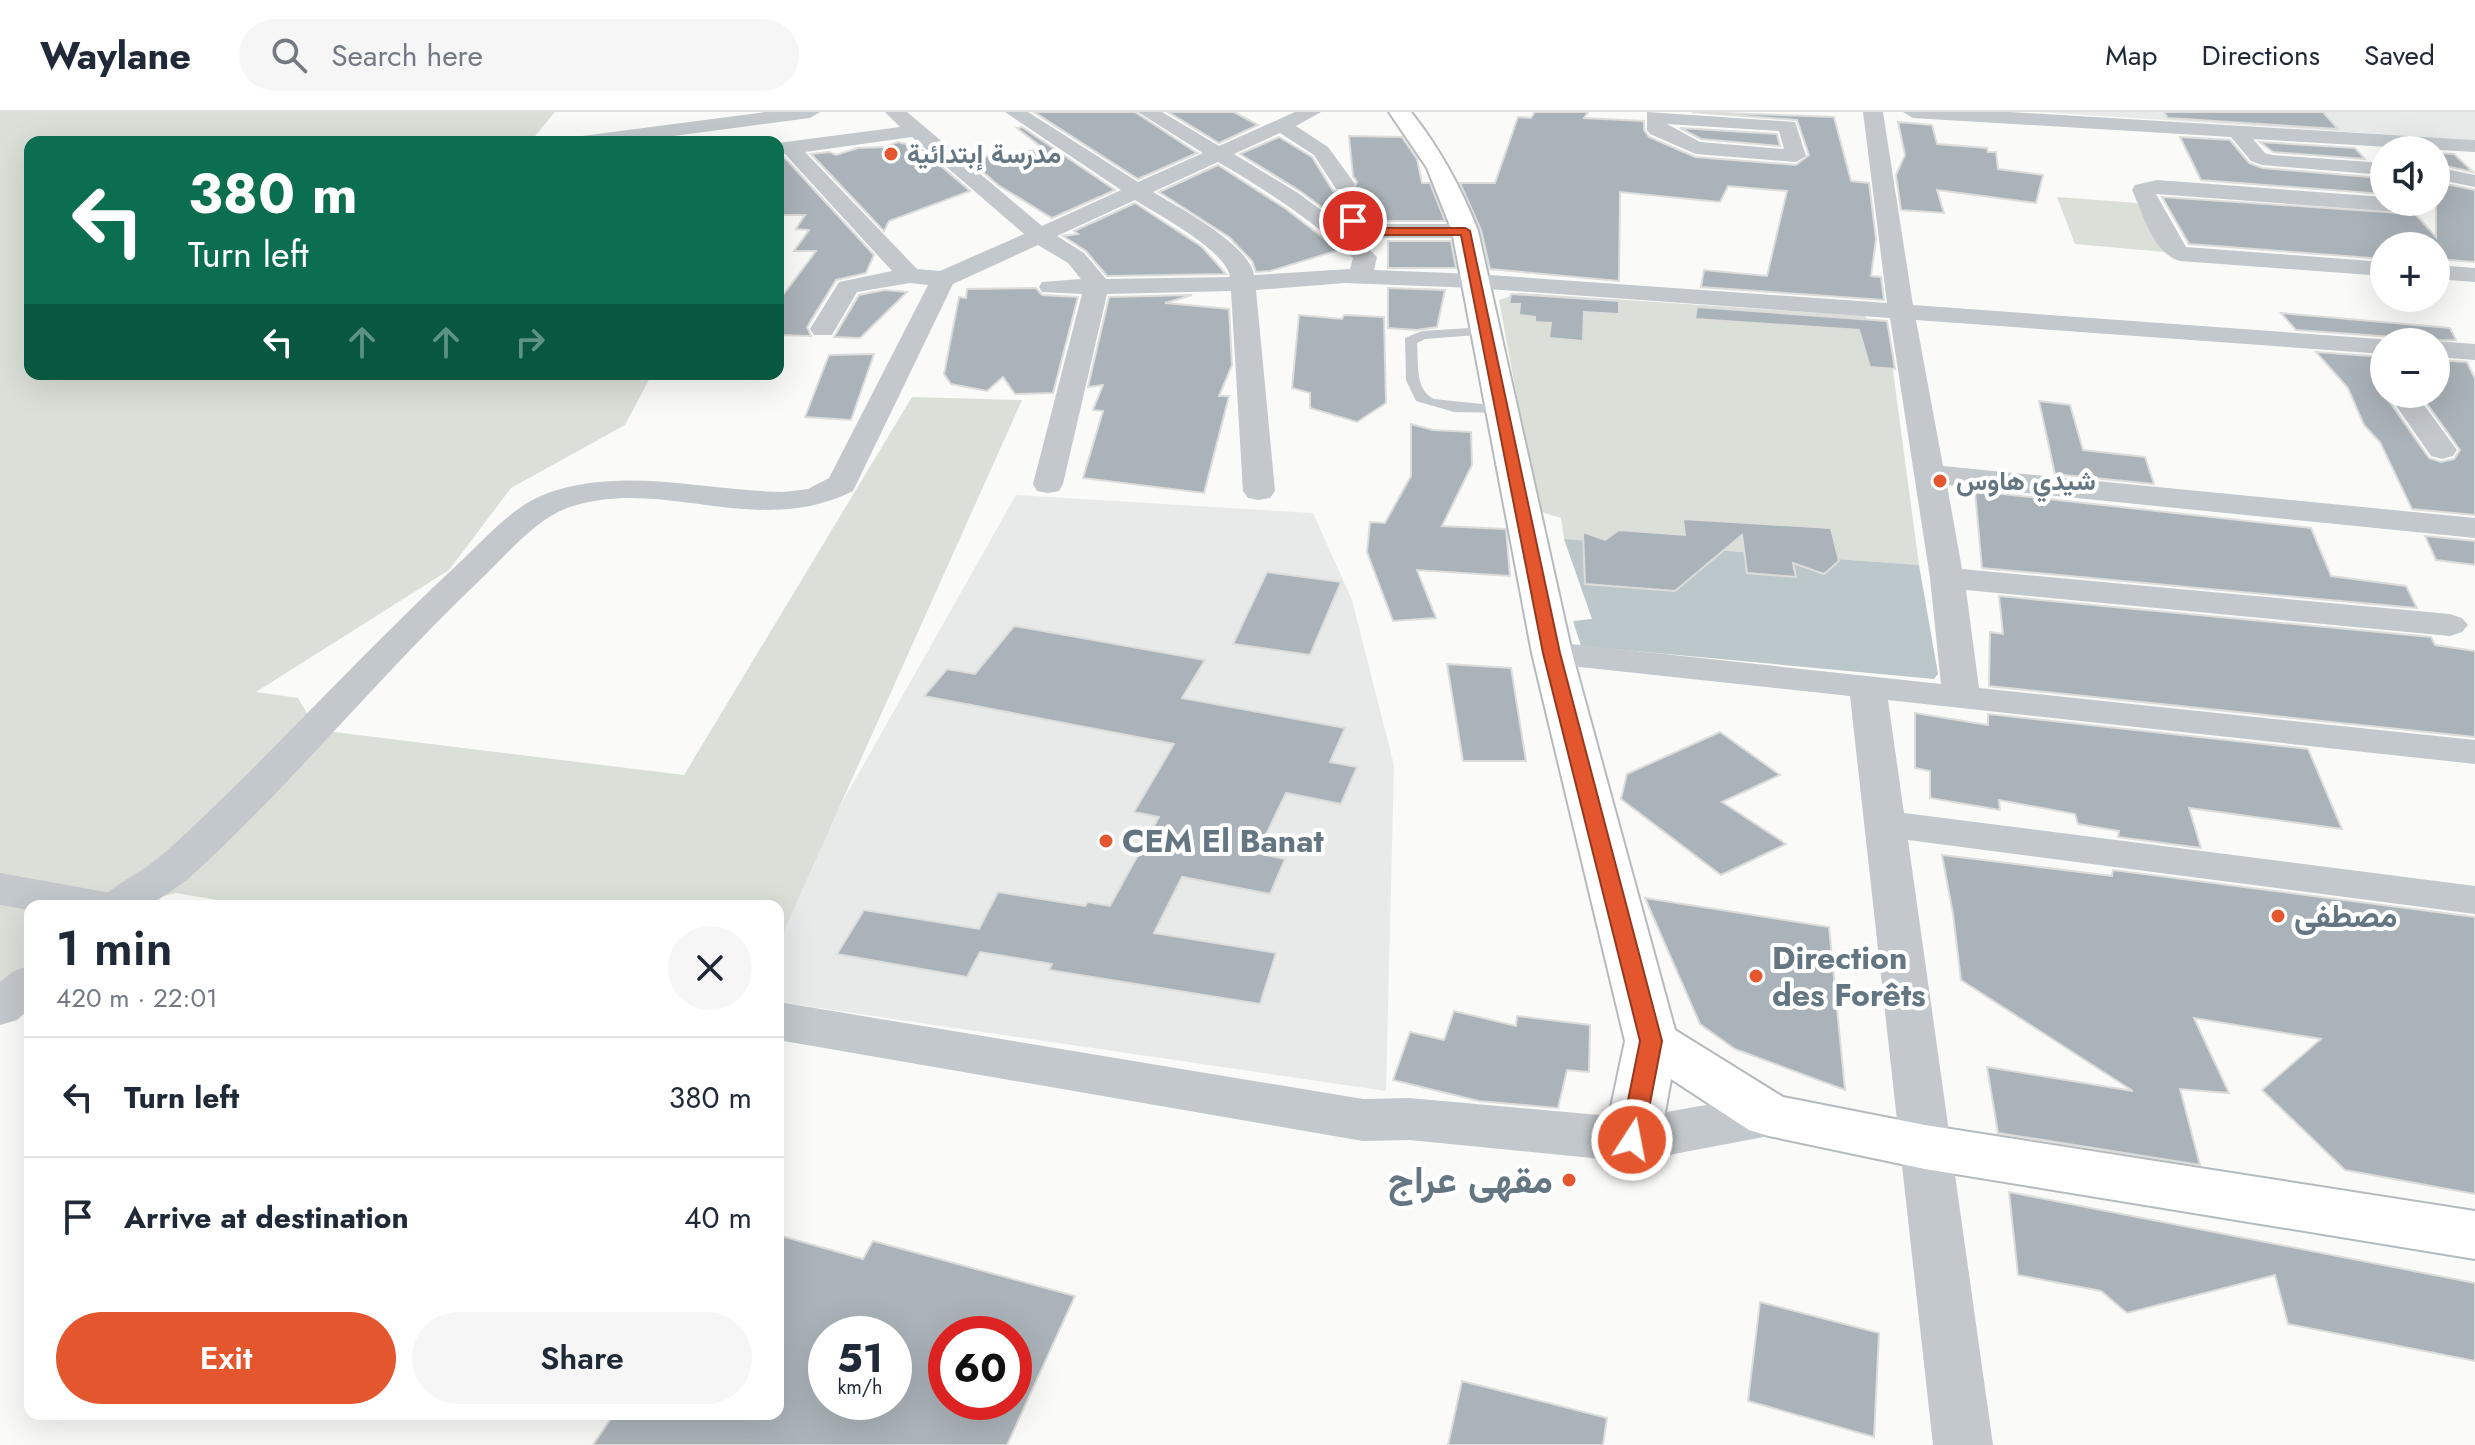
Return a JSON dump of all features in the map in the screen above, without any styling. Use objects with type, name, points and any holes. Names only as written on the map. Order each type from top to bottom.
[{"type":"main road","points":[[1400,112],[1426,145],[1446,178],[1465,231],[1552,653],[1651,1041],[1632,1140]]},
{"type":"main road","points":[[1651,1041],[1769,1115],[1925,1147],[2475,1235]]},
{"type":"street","points":[[628,136],[810,112]]},
{"type":"street","points":[[895,112],[913,131],[1040,236],[1076,258],[1094,279],[1096,286],[1048,484]]},
{"type":"street","points":[[1015,112],[1217,243],[1241,269],[1259,491]]},
{"type":"street","points":[[1148,112],[1292,200],[1347,238],[1365,257],[1360,276]]},
{"type":"street","points":[[1873,112],[1901,310],[1947,578],[1961,695]]},
{"type":"street","points":[[1913,112],[2473,148]]},
{"type":"street","points":[[1657,115],[1788,126],[1796,156],[1696,148],[1657,130],[1657,115]]},
{"type":"street","points":[[823,329],[848,287],[868,281],[910,276],[943,279],[1288,118],[1321,151],[1344,184]]},
{"type":"street","points":[[565,136],[573,122]]},
{"type":"street","points":[[784,148],[913,131]]},
{"type":"street","points":[[2237,132],[2258,157],[2269,161],[2370,168]]},
{"type":"street","points":[[784,148],[910,276]]},
{"type":"street","points":[[2450,176],[2475,181]]},
{"type":"street","points":[[2370,203],[2157,187],[2143,190],[2172,249],[2180,254],[2370,268]]},
{"type":"street","points":[[1353,221],[1356,228],[1374,231],[1465,231]]},
{"type":"street","points":[[2450,273],[2475,275]]},
{"type":"street","points":[[1051,287],[1243,284],[1360,276],[1475,281],[2370,345]]},
{"type":"street","points":[[128,900],[176,866],[437,602],[525,523],[555,501],[588,490],[621,488],[779,503],[830,494],[842,484],[943,279]]},
{"type":"street","points":[[2450,350],[2475,352]]},
{"type":"street","points":[[2412,408],[2442,450]]},
{"type":"street","points":[[1928,474],[2475,528]]},
{"type":"street","points":[[1947,578],[2450,625]]},
{"type":"street","points":[[1552,653],[2475,752]]},
{"type":"street","points":[[1868,687],[1963,1445]]},
{"type":"street","points":[[1886,824],[2475,900]]},
{"type":"street","points":[[0,889],[68,900]]},
{"type":"street","points":[[0,1008],[24,987]]},
{"type":"street","points":[[784,1022],[1363,1120],[1409,1119],[1632,1140],[1769,1115]]},
{"type":"lane","points":[[1485,331],[1422,335],[1410,341],[1416,394],[1423,402],[1441,406],[1501,410]]},
{"type":"shaded area","points":[[0,112],[555,112],[535,136],[24,136],[24,380],[649,380],[625,425],[511,488],[449,570],[256,692],[298,698],[317,730],[684,775],[912,397],[1022,400],[784,931],[784,900],[217,900],[176,893],[148,900],[24,900],[24,988],[0,993]]},
{"type":"shaded area","points":[[2040,112],[2475,112],[2475,140]]},
{"type":"shaded area","points":[[2057,197],[2137,203],[2165,252],[2075,244]]},
{"type":"shaded area","points":[[1520,293],[1865,316],[1893,371],[1919,565],[1564,539],[1561,518],[1538,511],[1499,300]]},
{"type":"shaded area","name":"CEM El Banat","points":[[1016,495],[1313,513],[1352,600],[1394,765],[1386,1091],[784,1003],[784,905]]},
{"type":"shaded area","points":[[1564,539],[1919,565],[1938,674],[1934,679],[1581,646],[1573,621],[1592,619]]},
{"type":"building","points":[[1034,112],[1135,112],[1197,153],[1138,179]]},
{"type":"building","points":[[1168,112],[1234,112],[1258,125],[1219,143]]},
{"type":"building","points":[[1535,112],[1588,112],[1584,118],[1644,121],[1644,130],[1649,137],[1695,157],[1796,165],[1809,155],[1797,120],[1692,112],[1834,117],[1851,181],[1869,183],[1876,239],[1871,276],[1881,277],[1884,300],[1701,287],[1704,270],[1767,276],[1787,191],[1728,186],[1720,202],[1620,192],[1619,281],[1490,269],[1481,230],[1460,183],[1495,183],[1518,117],[1531,118]]},
{"type":"building","points":[[2164,112],[2323,112],[2338,129],[2168,118]]},
{"type":"building","points":[[1898,122],[1932,125],[1937,144],[1987,148],[1988,152],[1996,152],[1998,169],[2043,175],[2036,203],[1937,190],[1944,213],[1901,210],[1896,175],[1905,155]]},
{"type":"building","points":[[1022,127],[1115,190],[1052,218],[998,185],[968,159],[1044,149],[1017,128]]},
{"type":"building","points":[[1680,128],[1777,134],[1780,146],[1701,139]]},
{"type":"building","points":[[1349,136],[1402,137],[1417,159],[1422,183],[1430,183],[1445,221],[1374,221],[1367,220],[1361,213],[1345,213],[1339,220],[1300,191],[1240,154],[1279,137],[1312,157],[1333,191],[1352,192],[1357,182],[1353,176]]},
{"type":"building","points":[[2180,137],[2230,140],[2249,163],[2262,168],[2370,177],[2370,193],[2201,180]]},
{"type":"building","points":[[898,142],[920,148],[970,191],[889,221],[884,231],[811,154],[830,152],[836,155]]},
{"type":"building","points":[[2260,142],[2355,148],[2365,159],[2273,152]]},
{"type":"building","points":[[2450,154],[2454,154],[2473,172],[2450,167]]},
{"type":"building","points":[[784,157],[874,255],[866,273],[836,280],[807,327],[811,336],[784,335],[784,294],[816,251],[794,251],[809,230],[796,229],[805,215],[784,215]]},
{"type":"building","points":[[1218,165],[1286,209],[1339,250],[1270,271],[1256,272],[1252,261],[1229,237],[1159,192]]},
{"type":"building","points":[[2450,185],[2475,190],[2475,262],[2450,260],[2450,232],[2436,232],[2436,216],[2450,216]]},
{"type":"building","points":[[2162,197],[2370,211],[2370,216],[2417,216],[2431,232],[2370,232],[2370,258],[2189,244]]},
{"type":"building","points":[[1135,203],[1202,247],[1226,274],[1107,276],[1086,251],[1063,236],[1078,234],[1074,231]]},
{"type":"building","points":[[1388,241],[1451,241],[1456,268],[1388,268]]},
{"type":"building","points":[[1036,288],[1042,295],[1078,297],[1053,393],[1015,394],[1003,377],[987,391],[951,384],[944,374],[959,297],[966,298],[967,289]]},
{"type":"building","points":[[1388,288],[1445,290],[1437,327],[1417,330],[1388,328]]},
{"type":"building","points":[[885,290],[907,292],[860,338],[834,337],[859,295]]},
{"type":"building","points":[[1511,294],[1619,301],[1619,314],[1584,312],[1583,341],[1549,338],[1551,323],[1535,322],[1535,317],[1519,315],[1520,304],[1509,304]]},
{"type":"building","points":[[1192,295],[1165,303],[1229,309],[1232,365],[1219,396],[1229,396],[1204,493],[1083,478],[1103,411],[1093,410],[1103,385],[1088,387],[1109,297]]},
{"type":"building","points":[[1697,307],[1887,321],[1895,369],[1870,367],[1859,330],[1695,319]]},
{"type":"building","points":[[2281,313],[2450,328],[2370,328],[2370,335],[2296,330]]},
{"type":"building","points":[[1299,315],[1342,319],[1344,315],[1384,317],[1386,403],[1357,422],[1310,408],[1310,393],[1292,388]]},
{"type":"building","points":[[2316,352],[2370,356],[2370,408],[2394,408],[2429,458],[2441,462],[2454,459],[2460,450],[2430,408],[2450,408],[2450,361],[2467,362],[2475,379],[2475,515],[2412,509],[2380,442],[2364,425],[2348,388]]},
{"type":"building","points":[[874,354],[851,420],[805,417],[829,355]]},
{"type":"building","points":[[2039,401],[2070,405],[2083,450],[2145,457],[2154,484],[2055,474]]},
{"type":"building","points":[[1411,424],[1433,430],[1471,432],[1472,465],[1442,526],[1506,529],[1510,576],[1417,570],[1436,618],[1393,621],[1367,552],[1370,522],[1385,523],[1411,476]]},
{"type":"building","points":[[1975,491],[2311,528],[2331,576],[2406,586],[2417,608],[1982,568]]},
{"type":"building","points":[[1683,519],[1831,528],[1839,561],[1824,574],[1793,563],[1796,577],[1747,573],[1742,535],[1675,591],[1585,584],[1583,532],[1605,540],[1619,530],[1685,535]]},
{"type":"building","points":[[2425,536],[2475,541],[2475,565],[2436,560]]},
{"type":"building","points":[[1267,572],[1341,582],[1310,655],[1233,644]]},
{"type":"building","points":[[1999,596],[2431,637],[2435,645],[2475,651],[2475,737],[1989,686],[1990,632],[2003,634]]},
{"type":"building","points":[[1014,626],[1205,660],[1182,698],[1345,728],[1330,762],[1357,767],[1341,804],[1286,793],[1257,853],[1285,859],[1270,894],[1182,877],[1154,933],[1276,953],[1260,1004],[1049,970],[1052,964],[980,952],[967,977],[837,954],[864,910],[979,929],[998,892],[1085,906],[1088,902],[1110,906],[1159,817],[1134,812],[1174,744],[924,696],[947,669],[975,674]]},
{"type":"building","points":[[1447,664],[1511,668],[1526,761],[1463,761]]},
{"type":"building","points":[[1915,713],[1988,725],[1988,714],[2308,749],[2342,829],[2189,808],[2201,848],[2118,837],[2119,831],[2078,824],[2075,814],[1999,800],[2000,810],[1930,798],[1930,771],[1915,768]]},
{"type":"building","points":[[1720,732],[1780,775],[1722,802],[1786,844],[1721,875],[1621,799],[1627,774]]},
{"type":"building","points":[[1942,855],[2112,876],[2113,870],[2475,917],[2475,1194],[2345,1170],[2262,1090],[2321,1039],[2194,1018],[2229,1093],[2180,1089],[2200,1165],[1998,1133],[1987,1067],[2133,1091],[1961,980]]},
{"type":"building","name":"Direction des Forêts","points":[[1645,898],[1829,927],[1845,1090],[1735,1049],[1700,1024]]},
{"type":"building","points":[[1454,1011],[1516,1026],[1517,1016],[1590,1025],[1589,1072],[1567,1070],[1558,1108],[1479,1101],[1393,1080],[1410,1032],[1444,1040]]},
{"type":"building","points":[[2009,1192],[2475,1283],[2475,1361],[2288,1324],[2275,1275],[2127,1313],[2101,1291],[2018,1275]]},
{"type":"building","points":[[784,1237],[863,1259],[873,1241],[1075,1296],[1032,1390],[1032,1316],[928,1316],[928,1420],[1018,1420],[1007,1445],[593,1445],[610,1420],[784,1420]]},
{"type":"building","points":[[1760,1302],[1879,1333],[1874,1437],[1748,1401]]},
{"type":"building","points":[[1462,1381],[1607,1418],[1603,1445],[1448,1445]]},
{"type":"place","name":"مدرسة إبتدائية","points":[[891,154]]},
{"type":"place","name":"شيدي هاوس","points":[[1940,481]]},
{"type":"place","name":"CEM El Banat","points":[[1106,841]]},
{"type":"place","name":"مصطفى","points":[[2278,916]]},
{"type":"place","name":"Direction des Forêts","points":[[1756,976]]},
{"type":"place","name":"مقهى عراج","points":[[1569,1180]]},
{"type":"route","points":[[1353,221],[1356,228],[1362,230],[1465,231],[1552,653],[1651,1041],[1632,1140]]}]
